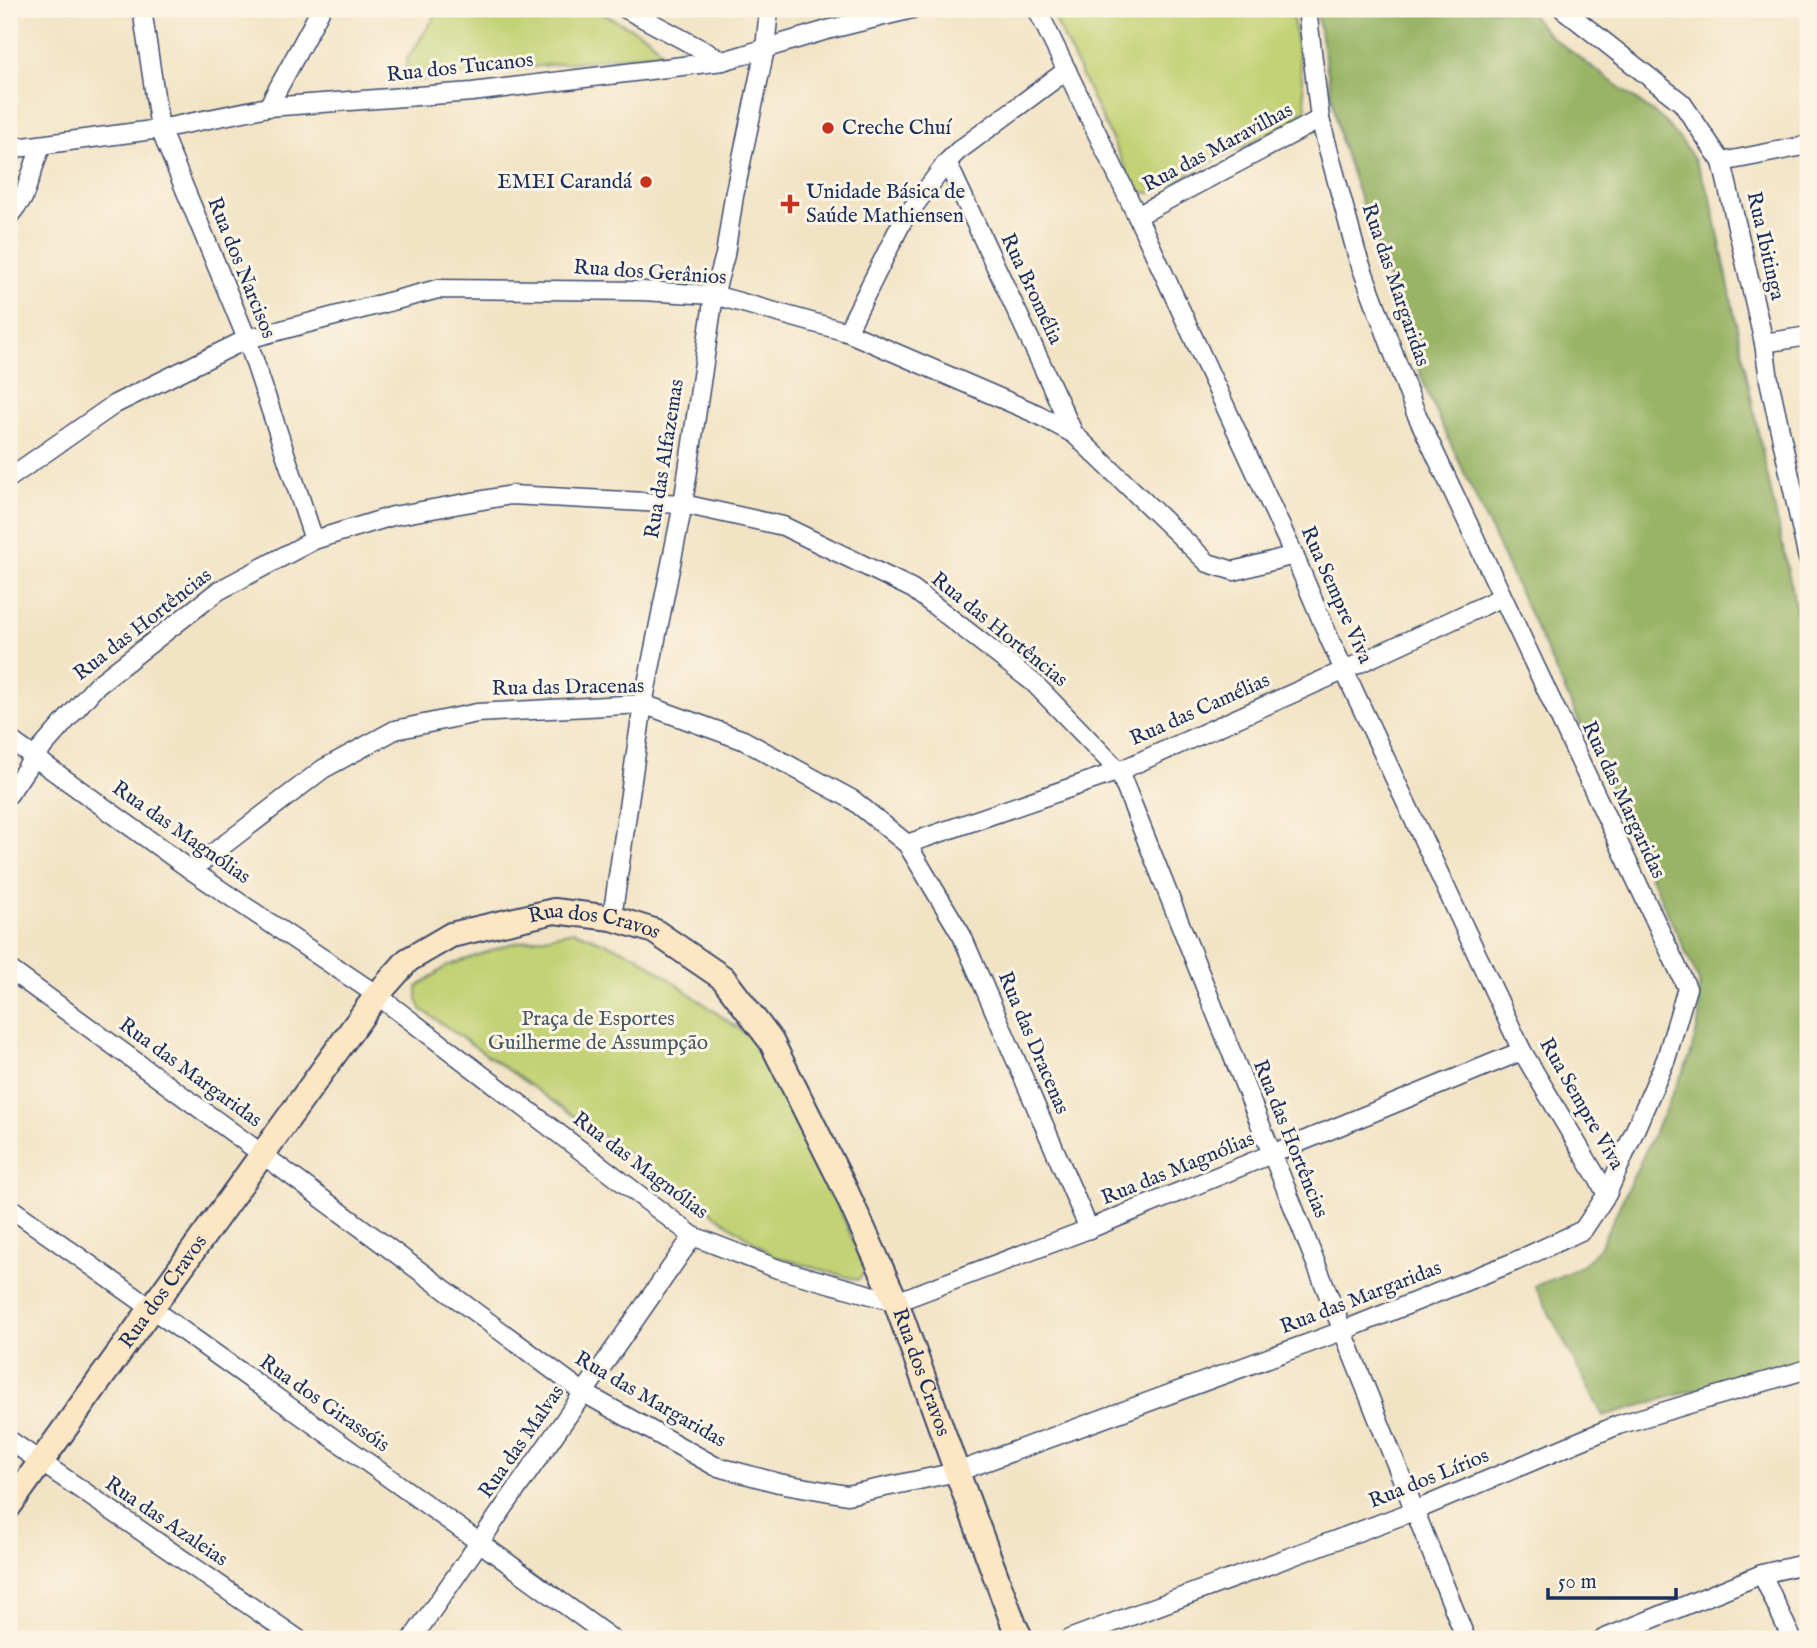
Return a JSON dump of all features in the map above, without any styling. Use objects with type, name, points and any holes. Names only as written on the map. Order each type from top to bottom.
[{"type":"street","name":"Rua dos Narcisos","points":[[142,9],[160,129],[247,339],[314,540]]},
{"type":"street","points":[[268,107],[321,9]]},
{"type":"street","points":[[626,9],[723,61]]},
{"type":"street","name":"Rua das Alfazemas","points":[[612,918],[643,705],[683,504],[714,295],[725,255],[734,196],[765,49],[769,9]]},
{"type":"street","name":"Rua dos Tucanos","points":[[9,149],[160,129],[268,107],[472,92],[723,61],[827,30],[912,9]]},
{"type":"street","name":"Rua Sempre Viva","points":[[1037,9],[1137,216],[1294,555],[1330,640],[1522,1051],[1607,1194]]},
{"type":"street","name":"Rua das Margaridas","points":[[9,969],[584,1393],[715,1466],[779,1483],[846,1495],[957,1472],[1342,1331],[1514,1262],[1583,1230],[1607,1194],[1666,1059],[1686,988],[1415,411],[1357,255],[1320,119],[1307,9]]},
{"type":"street","name":"Rua Ibitinga","points":[[1563,9],[1682,103],[1722,162],[1765,343],[1769,380],[1805,532],[1808,559]]},
{"type":"street","points":[[847,332],[902,222],[947,162],[1067,70]]},
{"type":"street","name":"Rua das Maravilhas","points":[[1137,216],[1320,119]]},
{"type":"street","points":[[1722,162],[1808,145]]},
{"type":"street","points":[[9,216],[23,198],[41,146]]},
{"type":"street","name":"Rua Bromélia","points":[[947,162],[1073,434]]},
{"type":"street","name":"Rua dos Gerânios","points":[[9,478],[115,404],[247,339],[438,289],[642,291],[714,295],[847,332],[1037,414],[1073,434],[1208,563],[1234,571],[1294,555]]},
{"type":"street","points":[[1765,343],[1808,336]]},
{"type":"street","name":"Rua das Hortências","points":[[9,794],[34,758],[97,685],[218,591],[314,540],[393,516],[511,495],[683,504],[783,526],[913,589],[1034,682],[1119,771],[1465,1639]]},
{"type":"street","name":"Rua das Camélias","points":[[907,844],[1119,771],[1502,597]]},
{"type":"street","name":"Rua das Dracenas","points":[[191,870],[323,769],[395,730],[477,713],[643,705],[743,740],[853,800],[907,844],[962,936],[1090,1229]]},
{"type":"street","name":"Rua das Magnólias","points":[[9,739],[191,870],[377,995],[693,1236],[778,1269],[896,1302],[1090,1229],[1522,1051]]},
{"type":"street","name":"Rua dos Cravos","points":[[9,1506],[377,995],[408,960],[451,935],[554,911],[612,918],[654,931],[723,978],[771,1041],[844,1185],[896,1302],[1021,1639]]},
{"type":"street","name":"Rua dos Girassóis","points":[[9,1207],[612,1639]]},
{"type":"street","name":"Rua das Malvas","points":[[412,1639],[693,1236]]},
{"type":"street","name":"Rua dos Lírios","points":[[1069,1639],[1415,1511],[1618,1425],[1808,1369]]},
{"type":"street","name":"Rua das Azaleias","points":[[9,1440],[298,1639]]},
{"type":"street","points":[[1603,1639],[1762,1574],[1808,1563]]},
{"type":"street","points":[[1762,1574],[1792,1639]]},
{"type":"green space","points":[[440,9],[593,9],[647,36],[662,52],[404,82],[407,59]]},
{"type":"green space","points":[[1050,9],[1292,9],[1306,107],[1298,119],[1151,193],[1137,192]]},
{"type":"green space","points":[[1316,9],[1528,9],[1549,35],[1662,119],[1684,144],[1695,161],[1711,198],[1797,613],[1808,640],[1808,1358],[1603,1416],[1535,1286],[1580,1266],[1602,1243],[1690,1057],[1700,1018],[1699,981],[1426,390],[1340,139]]},
{"type":"green space","name":"Praça de Esportes Guilherme de Assumpção","points":[[574,931],[636,955],[757,1042],[791,1094],[866,1271],[858,1280],[774,1256],[421,1009],[417,987],[447,966],[510,944]]},
{"type":"place","name":"Creche Chuí","points":[[828,128]]},
{"type":"place","name":"EMEI Carandá","points":[[646,182]]},
{"type":"place","name":"Unidade Básica de Saúde Mathiensen","points":[[790,204]]}]
